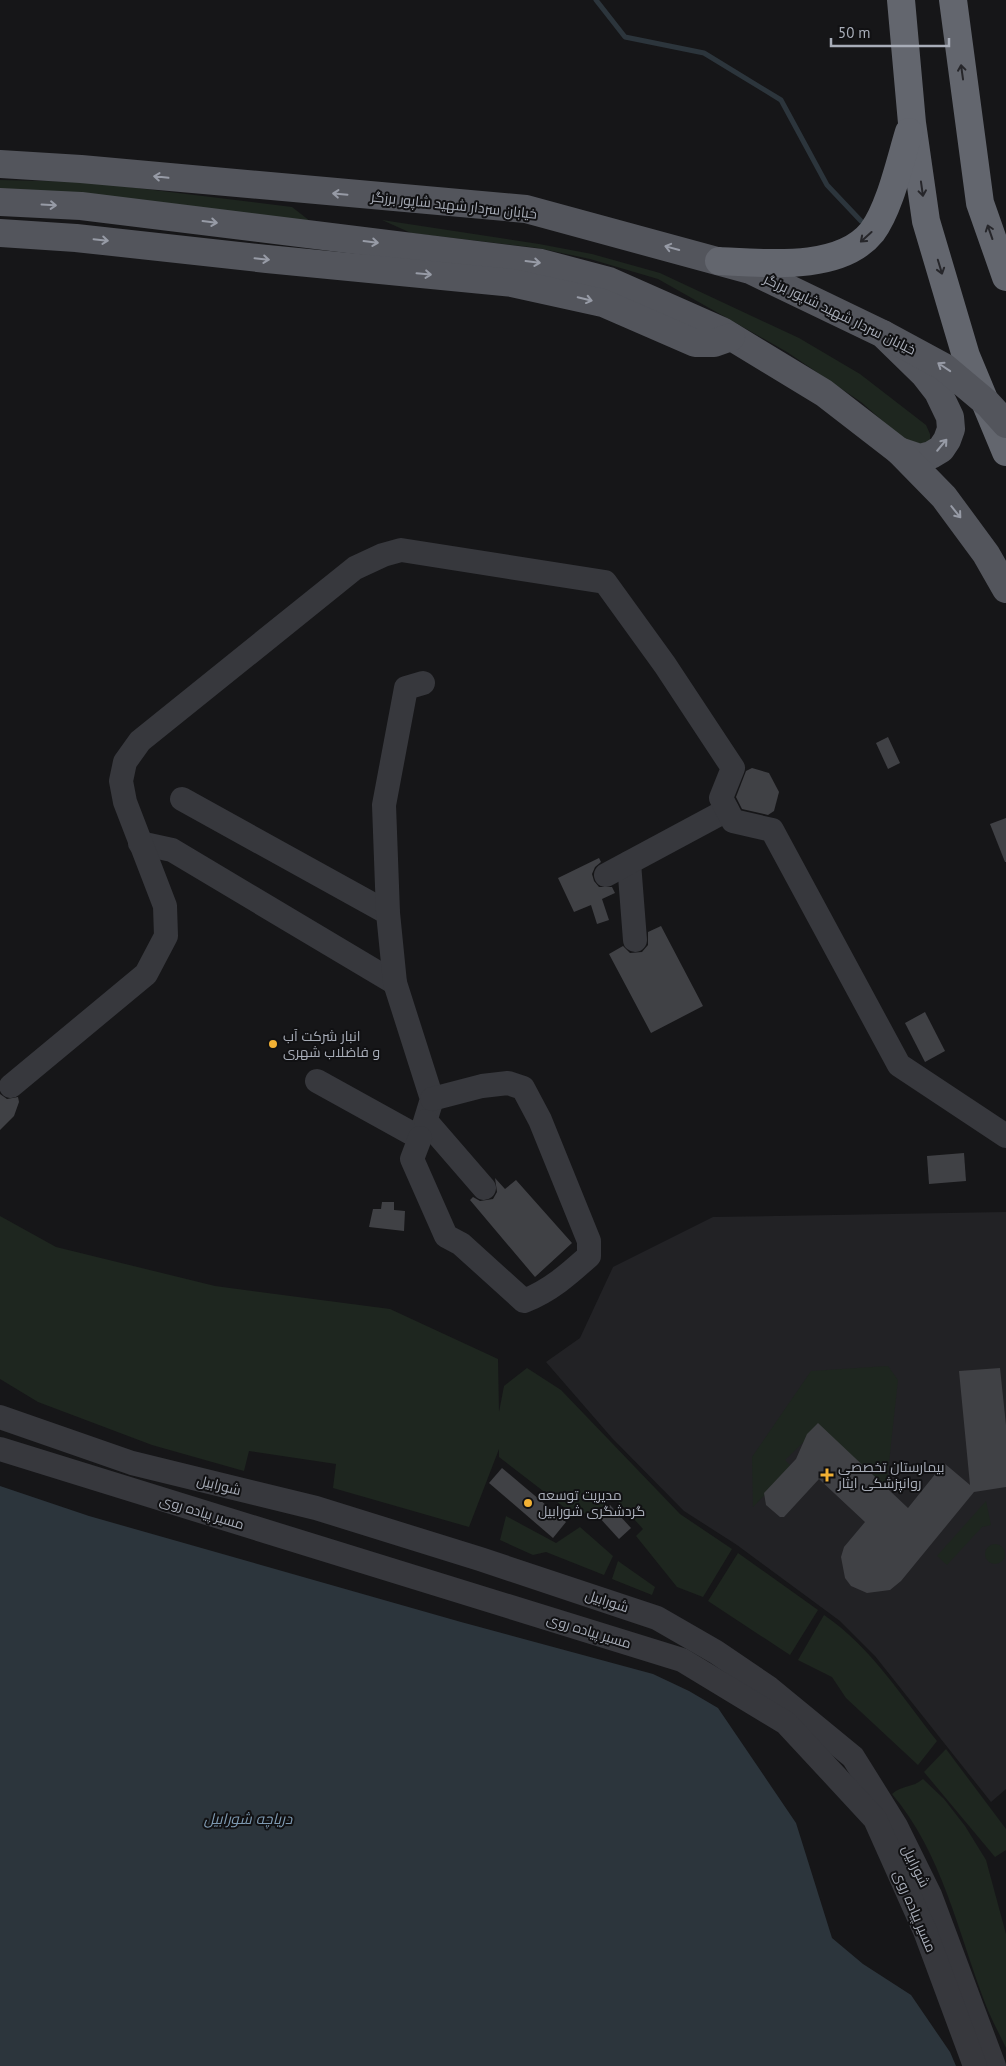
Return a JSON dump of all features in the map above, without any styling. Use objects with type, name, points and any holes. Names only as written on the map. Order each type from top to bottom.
[{"type":"highway","points":[[901,0],[912,124],[926,221],[966,356],[1006,452]]},
{"type":"highway","points":[[953,0],[980,203],[1006,278]]},
{"type":"highway","points":[[719,261],[789,264],[851,250],[872,232],[890,195],[912,124]]},
{"type":"main road","name":"خیابان سردار شهید شاپور برزگر","points":[[5,161],[526,210],[750,270],[884,334],[944,367],[988,404],[1006,424]]},
{"type":"main road","points":[[0,202],[81,206],[541,263],[609,281],[731,337],[824,393],[900,451],[963,520],[1006,589]]},
{"type":"main road","points":[[0,234],[76,238],[267,259],[512,282],[603,303],[695,343],[714,343],[731,337]]},
{"type":"main road","points":[[884,334],[938,392],[950,417],[951,429],[947,440],[940,449],[931,455],[920,458],[900,451]]},
{"type":"street","points":[[11,1086],[146,974],[166,936],[165,906],[125,802],[121,782],[125,762],[140,741],[355,568],[383,555],[401,550],[604,582],[665,665],[733,768],[720,798],[733,821],[772,830],[899,1065],[1006,1136]]},
{"type":"street","points":[[423,683],[406,688],[384,805],[388,914],[395,983],[432,1099],[412,1159],[446,1236],[461,1244],[524,1301],[541,1294],[589,1256],[589,1241],[540,1120],[523,1088],[508,1083],[482,1086],[432,1099]]},
{"type":"street","points":[[182,799],[388,914]]},
{"type":"street","points":[[606,875],[727,810]]},
{"type":"street","points":[[140,843],[172,850],[395,983]]},
{"type":"street","points":[[629,862],[635,940]]},
{"type":"street","points":[[317,1081],[423,1130],[484,1188]]},
{"type":"street","name":"شورابیل","points":[[0,1417],[132,1463],[316,1508],[480,1559],[657,1618],[716,1652],[769,1688],[853,1757],[896,1826],[930,1895],[994,2066]]},
{"type":"street","name":"مسیر پیاده روی","points":[[0,1450],[682,1660],[786,1723],[875,1820],[926,1931],[976,2066]]},
{"type":"shaded area","points":[[0,180],[88,182],[292,207],[310,221],[0,189]]},
{"type":"shaded area","points":[[382,220],[592,254],[660,273],[799,338],[860,374],[926,425],[930,434],[930,443],[924,449],[908,443],[861,402],[787,352],[658,279],[590,259],[538,248],[411,233]]},
{"type":"shaded area","name":"بیمارستان تخصصی روانپزشکی ایثار","points":[[1006,1212],[1006,1789],[991,1802],[875,1656],[840,1621],[737,1545],[684,1511],[612,1438],[546,1362],[580,1338],[613,1267],[713,1217]]},
{"type":"shaded area","points":[[0,1216],[56,1247],[215,1286],[390,1309],[498,1359],[499,1412],[504,1386],[527,1368],[561,1390],[680,1514],[732,1549],[703,1597],[677,1587],[636,1536],[643,1529],[614,1497],[595,1513],[573,1514],[499,1457],[499,1449],[469,1527],[333,1488],[336,1464],[249,1451],[244,1471],[152,1445],[38,1402],[0,1379]]},
{"type":"shaded area","points":[[888,1366],[898,1380],[886,1490],[815,1431],[785,1460],[792,1467],[753,1507],[752,1457],[811,1371]]},
{"type":"shaded area","points":[[986,1501],[991,1525],[982,1527],[947,1565],[937,1556]]},
{"type":"shaded area","points":[[506,1516],[556,1543],[580,1527],[613,1556],[604,1575],[546,1552],[533,1555],[500,1540]]},
{"type":"shaded area","points":[[995,1544],[1002,1547],[1005,1554],[1002,1561],[995,1564],[988,1561],[985,1554],[988,1547]]},
{"type":"shaded area","points":[[738,1553],[818,1610],[790,1655],[708,1601]]},
{"type":"shaded area","points":[[618,1561],[655,1587],[652,1595],[612,1579]]},
{"type":"shaded area","points":[[824,1615],[857,1642],[871,1657],[937,1741],[918,1765],[846,1698],[832,1677],[798,1660]]},
{"type":"shaded area","points":[[946,1749],[1006,1829],[1006,1850],[995,1857],[924,1772]]},
{"type":"shaded area","points":[[923,1779],[944,1799],[965,1826],[986,1860],[1006,1934],[1006,2048],[985,2003],[936,1867],[909,1817],[892,1794]]},
{"type":"water","name":"دریاچه شورابیل","points":[[0,1486],[89,1516],[461,1622],[653,1674],[689,1691],[718,1708],[796,1823],[832,1938],[863,1964],[911,1995],[950,2052],[956,2066],[0,2066]]},
{"type":"building","points":[[888,737],[900,763],[888,769],[876,743]]},
{"type":"building","points":[[752,768],[769,773],[779,792],[774,811],[768,815],[742,809],[736,797],[746,771]]},
{"type":"building","points":[[1006,818],[1006,862],[1005,862],[990,824]]},
{"type":"building","points":[[599,858],[601,862],[595,867],[592,874],[594,881],[599,887],[612,887],[615,893],[602,899],[609,920],[597,924],[591,905],[574,912],[558,878]]},
{"type":"building","points":[[661,926],[703,1006],[651,1033],[609,954],[623,946],[630,953],[642,952],[648,945],[648,932]]},
{"type":"building","points":[[925,1012],[945,1051],[925,1062],[905,1023]]},
{"type":"building","points":[[0,1094],[7,1099],[18,1097],[19,1102],[14,1116],[0,1130]]},
{"type":"building","points":[[964,1153],[966,1181],[929,1184],[927,1156]]},
{"type":"building","points":[[495,1178],[505,1189],[516,1180],[572,1243],[535,1277],[470,1200],[473,1197],[480,1201],[493,1199],[497,1192]]},
{"type":"building","points":[[382,1202],[394,1202],[394,1210],[405,1211],[404,1231],[369,1227],[373,1209],[381,1209]]},
{"type":"building","points":[[1000,1368],[1006,1425],[1006,1487],[974,1492],[901,1581],[890,1590],[867,1593],[851,1586],[845,1578],[841,1557],[844,1547],[865,1522],[819,1479],[784,1517],[780,1517],[766,1505],[764,1493],[796,1459],[807,1434],[818,1423],[908,1508],[944,1463],[970,1485],[959,1371]]},
{"type":"building","name":"مدیریت توسعه گردشگری شورابیل","points":[[502,1468],[566,1522],[553,1538],[489,1483]]},
{"type":"building","points":[[610,1505],[631,1528],[619,1539],[598,1516]]},
{"type":"waterway","points":[[596,0],[625,37],[704,53],[781,100],[827,185],[861,221]]},
{"type":"place","name":"انبار شرکت آب و فاضلاب شهری","points":[[273,1044]]},
{"type":"place","name":"بیمارستان تخصصی روانپزشکی ایثار","points":[[827,1475]]},
{"type":"place","name":"مدیریت توسعه گردشگری شورابیل","points":[[528,1503]]}]
